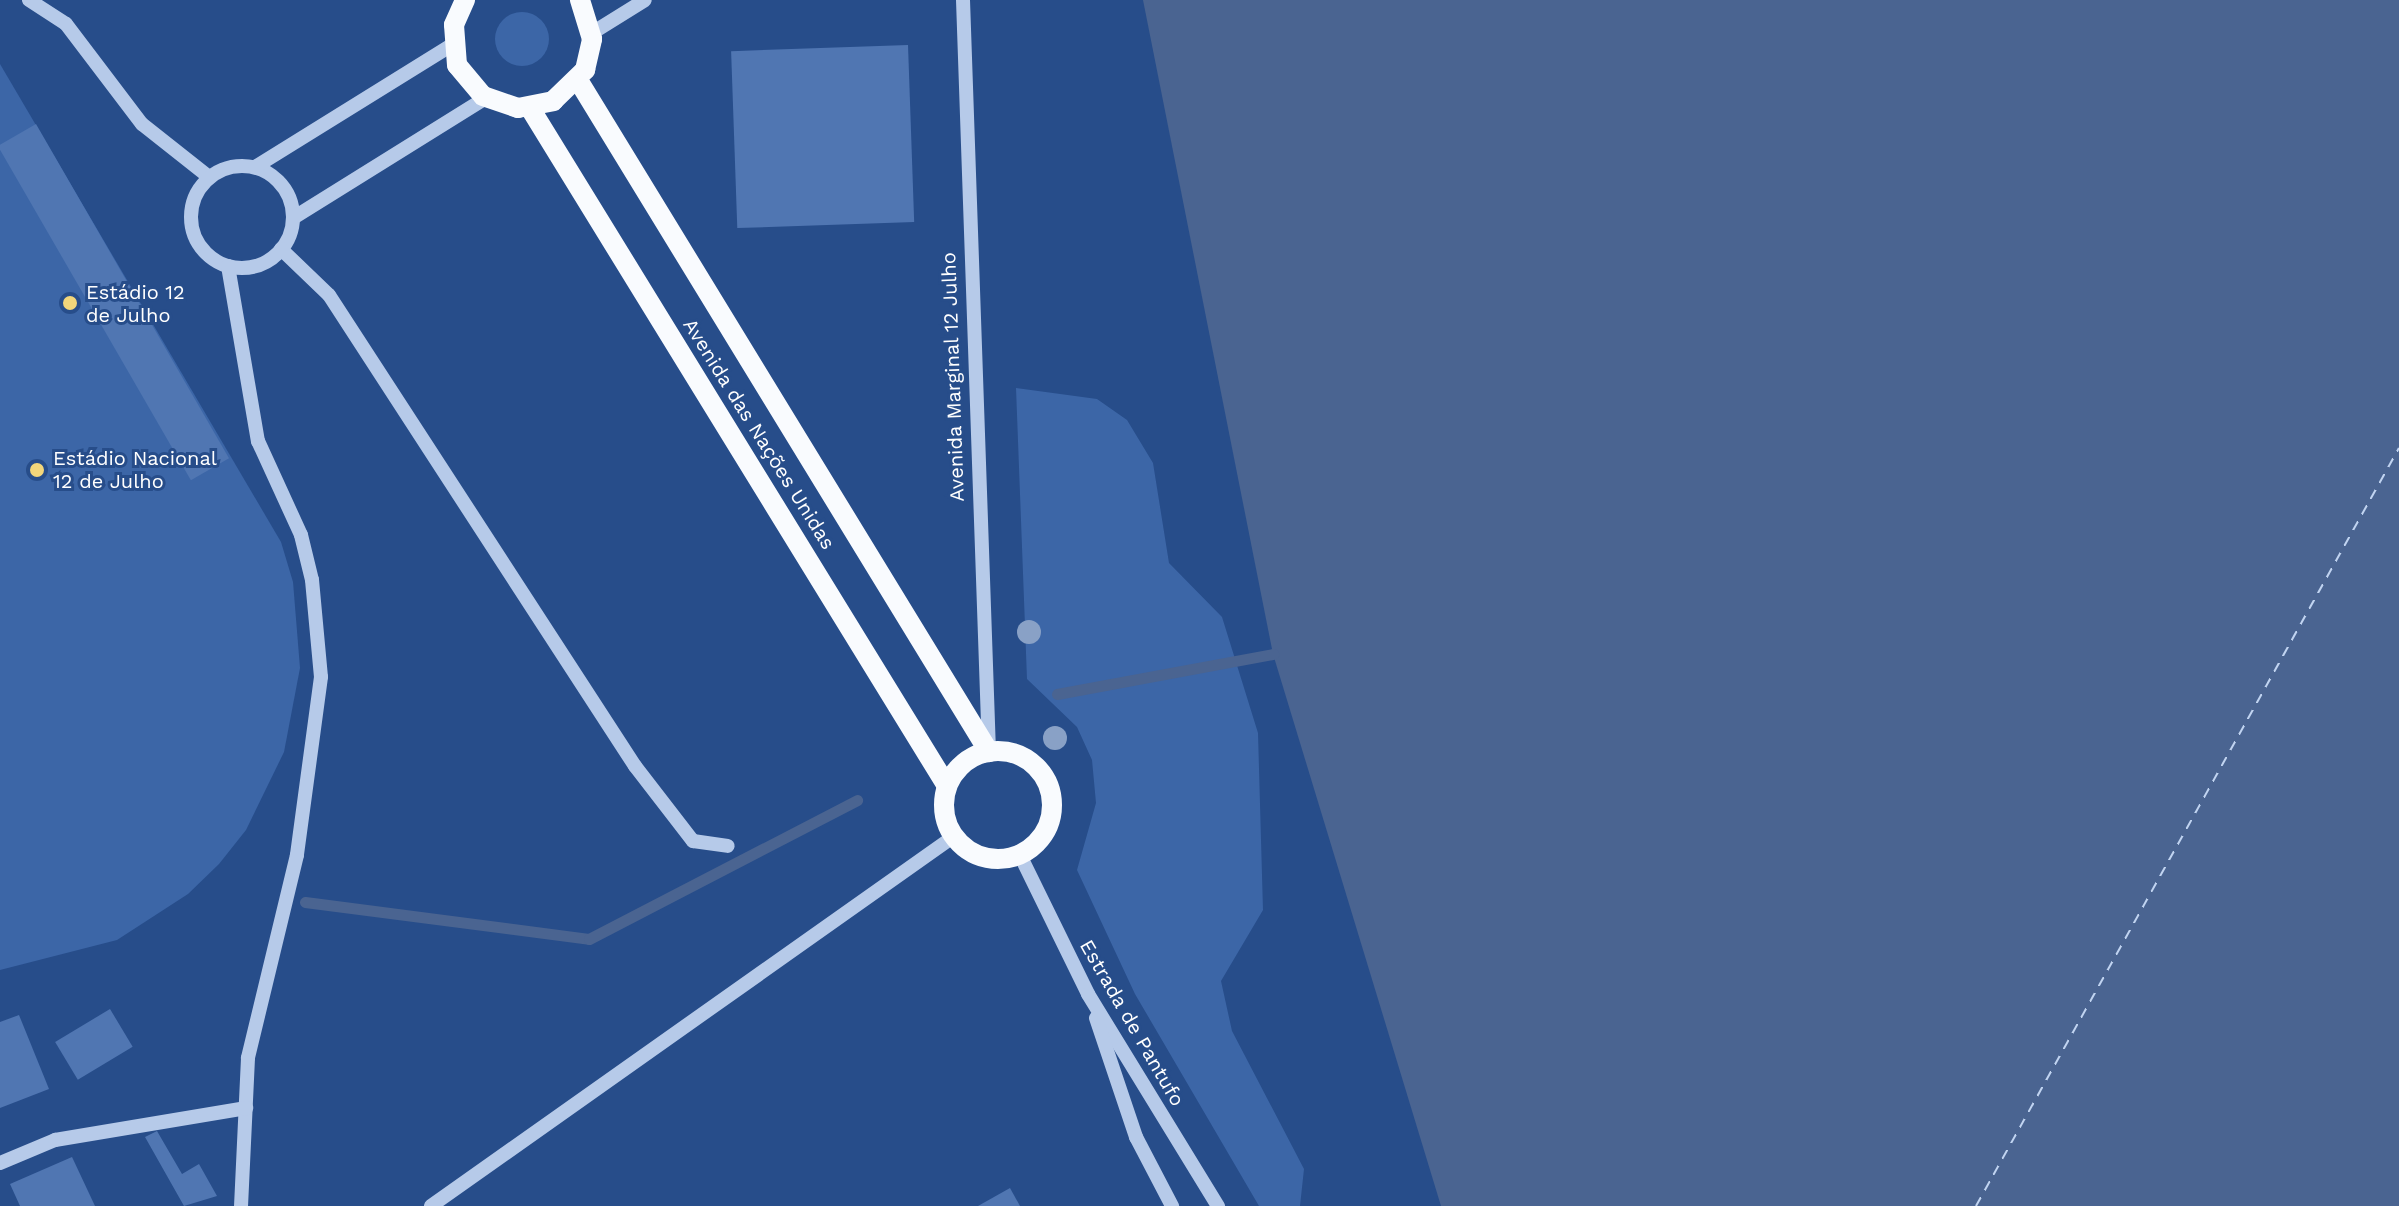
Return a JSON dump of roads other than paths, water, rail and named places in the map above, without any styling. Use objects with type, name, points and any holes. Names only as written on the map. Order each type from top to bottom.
[{"type":"main road","points":[[465,0],[453,44],[464,77],[486,98],[530,108],[553,101],[578,80],[592,33],[580,0]]},
{"type":"main road","name":"Avenida das Nações Unidas","points":[[578,80],[989,752]]},
{"type":"main road","name":"Avenida das Nações Unidas","points":[[530,108],[947,786]]},
{"type":"main road","points":[[989,752],[1030,761],[1050,789],[1050,823],[1020,855],[979,857],[953,837],[943,805],[947,786],[965,761],[989,752]]},
{"type":"street","points":[[29,0],[66,24],[142,124],[209,177]]},
{"type":"street","points":[[592,33],[645,0]]},
{"type":"street","name":"Avenida Marginal 12 Julho","points":[[963,0],[989,752]]},
{"type":"street","points":[[241,1206],[246,1108],[256,1017],[297,855],[321,677],[312,580],[301,535],[258,441],[228,266],[194,235],[192,203],[209,177],[255,167],[453,44]]},
{"type":"street","points":[[228,266],[258,265],[281,249],[293,218],[486,98]]},
{"type":"street","points":[[255,167],[279,180],[293,218]]},
{"type":"street","points":[[281,249],[329,295],[635,766],[693,841],[728,846]]},
{"type":"street","points":[[431,1206],[953,837]]},
{"type":"street","name":"Estrada de Pantufo","points":[[1020,855],[1088,994],[1218,1206]]},
{"type":"street","points":[[1088,994],[1136,1137],[1172,1206]]},
{"type":"street","points":[[0,1163],[55,1140],[246,1108]]},
{"type":"waterway","points":[[1057,694],[1273,654]]},
{"type":"waterway","points":[[305,902],[589,939],[857,800]]},
{"type":"place","name":"Estádio 12 de Julho","points":[[70,303]]},
{"type":"place","name":"Estádio Nacional 12 de Julho","points":[[37,470]]}]
